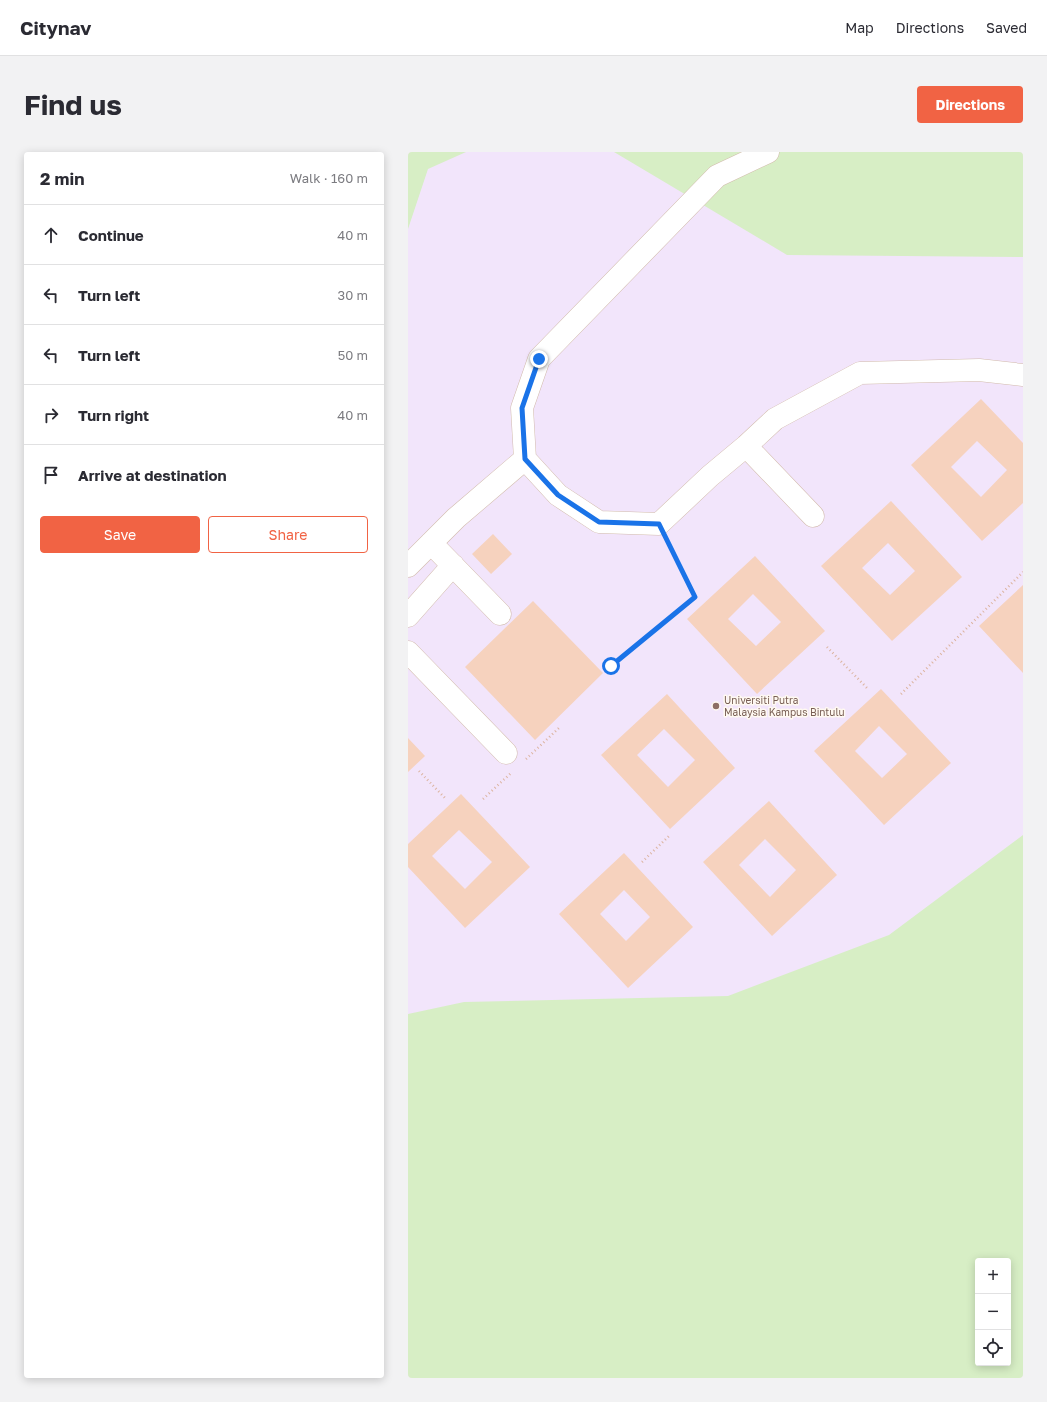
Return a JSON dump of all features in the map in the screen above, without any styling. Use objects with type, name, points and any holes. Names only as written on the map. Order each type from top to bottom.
[{"type":"street","points":[[768,152],[718,176],[539,359],[522,408],[525,459],[558,495],[599,522],[659,524],[710,476],[775,419],[860,373],[979,370],[1023,375]]},
{"type":"street","points":[[746,446],[812,516]]},
{"type":"street","points":[[408,566],[456,518],[525,459]]},
{"type":"street","points":[[431,543],[500,614]]},
{"type":"street","points":[[408,616],[452,566]]},
{"type":"street","points":[[408,652],[506,753]]},
{"type":"path","points":[[611,666],[695,597],[659,524]]},
{"type":"path","points":[[901,694],[1023,572]]},
{"type":"path","points":[[827,646],[868,689]]},
{"type":"path","points":[[419,771],[444,798]]},
{"type":"path","points":[[642,862],[669,836]]},
{"type":"shaded area","name":"Universiti Putra Malaysia Kampus Bintulu","points":[[408,152],[1023,152],[1023,1378],[408,1378]]},
{"type":"green space","points":[[408,152],[466,152],[428,169],[408,229]]},
{"type":"green space","points":[[614,152],[1023,152],[1023,257],[787,255]]},
{"type":"green space","points":[[1023,835],[1023,1378],[408,1378],[408,1014],[464,1002],[728,996],[889,935]]},
{"type":"building","points":[[981,399],[1023,443],[1023,503],[982,541],[911,465]],"holes":[[[977,441],[1007,470],[981,497],[951,467]]]},
{"type":"building","points":[[891,501],[962,577],[892,641],[821,566]],"holes":[[[888,543],[915,571],[890,595],[862,568]]]},
{"type":"building","points":[[493,534],[512,554],[491,574],[472,554]]},
{"type":"building","points":[[755,556],[825,631],[757,694],[687,619]],"holes":[[[753,594],[781,622],[756,646],[728,619]]]},
{"type":"building","points":[[1023,585],[1023,673],[979,626]]},
{"type":"building","points":[[533,601],[603,673],[535,740],[465,667]]},
{"type":"building","points":[[881,689],[951,763],[884,825],[814,751]],"holes":[[[879,726],[907,754],[882,778],[855,751]]]},
{"type":"building","points":[[667,694],[735,768],[670,829],[601,755]],"holes":[[[664,729],[695,760],[668,787],[637,755]]]},
{"type":"building","points":[[408,738],[425,756],[408,772]]},
{"type":"building","points":[[461,794],[530,867],[465,928],[408,867],[408,844]],"holes":[[[459,830],[492,862],[465,889],[432,856]]]},
{"type":"building","points":[[769,801],[837,875],[772,936],[703,862]],"holes":[[[765,839],[796,870],[770,897],[739,865]]]},
{"type":"building","points":[[624,853],[693,927],[628,988],[559,914]],"holes":[[[624,890],[650,917],[626,941],[600,914]]]},
{"type":"place","name":"Universiti Putra Malaysia Kampus Bintulu","points":[[716,706]]},
{"type":"route","points":[[539,359],[522,408],[525,459],[558,495],[599,522],[659,524],[695,597],[611,666]]}]
